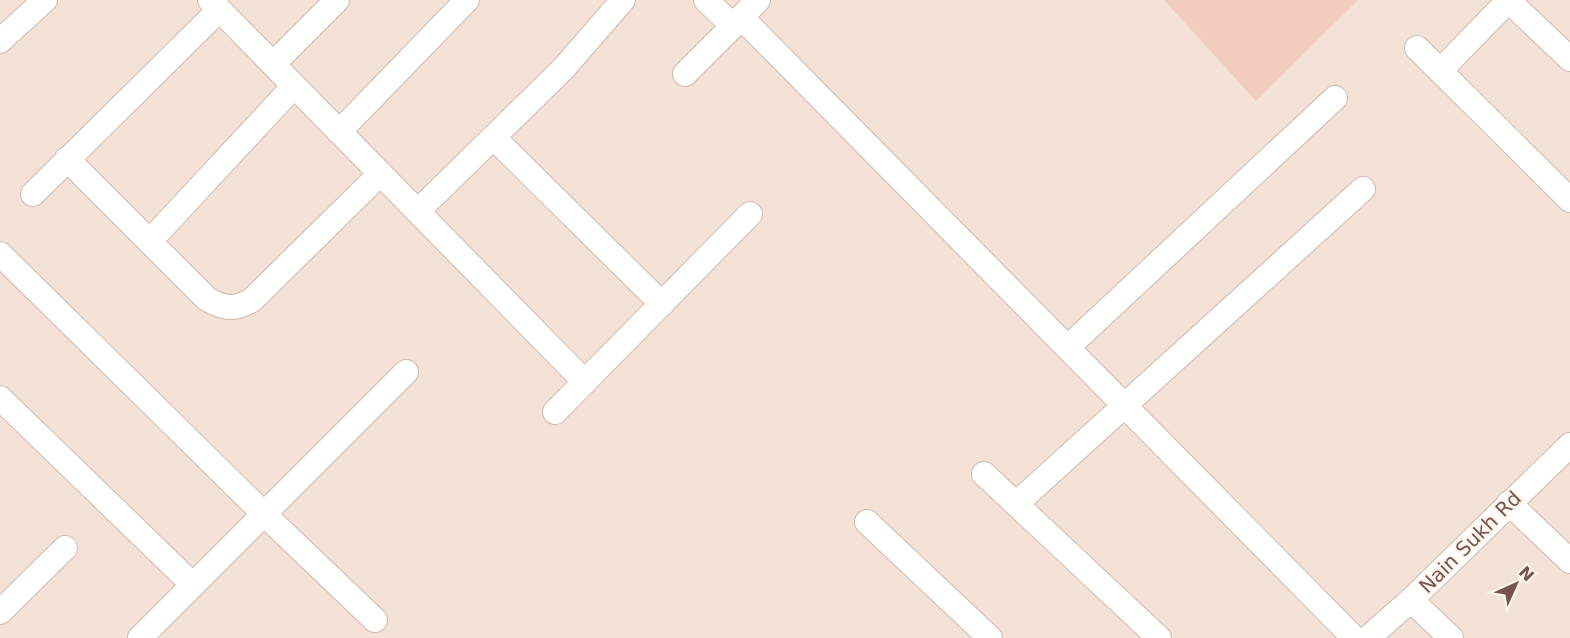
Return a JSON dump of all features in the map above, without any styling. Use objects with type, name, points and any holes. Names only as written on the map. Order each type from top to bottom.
[{"type":"street","points":[[273,64],[338,0]]},
{"type":"street","points":[[339,132],[467,0]]},
{"type":"street","points":[[417,211],[563,69],[623,0]]},
{"type":"street","points":[[706,0],[737,21],[1068,347],[1354,638]]},
{"type":"street","points":[[685,74],[758,0]]},
{"type":"street","points":[[1440,70],[1509,0],[1570,59]]},
{"type":"street","points":[[0,41],[43,1]]},
{"type":"street","points":[[33,194],[214,5],[585,382]]},
{"type":"street","points":[[1417,48],[1570,200]]},
{"type":"street","points":[[150,241],[294,86]]},
{"type":"street","points":[[1068,347],[1335,98]]},
{"type":"street","points":[[494,138],[662,304]]},
{"type":"street","points":[[67,159],[207,299],[230,309],[252,300],[380,174]]},
{"type":"street","points":[[1016,504],[1363,189]]},
{"type":"street","points":[[555,412],[750,214]]},
{"type":"street","points":[[0,254],[375,620]]},
{"type":"street","points":[[140,638],[406,372]]},
{"type":"street","points":[[0,398],[193,585]]},
{"type":"street","name":"Nain Sukh Rd","points":[[1368,638],[1412,600],[1570,445]]},
{"type":"street","points":[[984,474],[1159,638]]},
{"type":"street","points":[[1509,503],[1570,561]]},
{"type":"street","points":[[867,522],[990,638]]},
{"type":"street","points":[[0,612],[64,548]]},
{"type":"street","points":[[1412,600],[1451,638]]},
{"type":"shaded area","points":[[0,0],[1570,0],[1570,638],[0,638]]},
{"type":"building","points":[[1164,0],[1358,0],[1256,101]]}]
